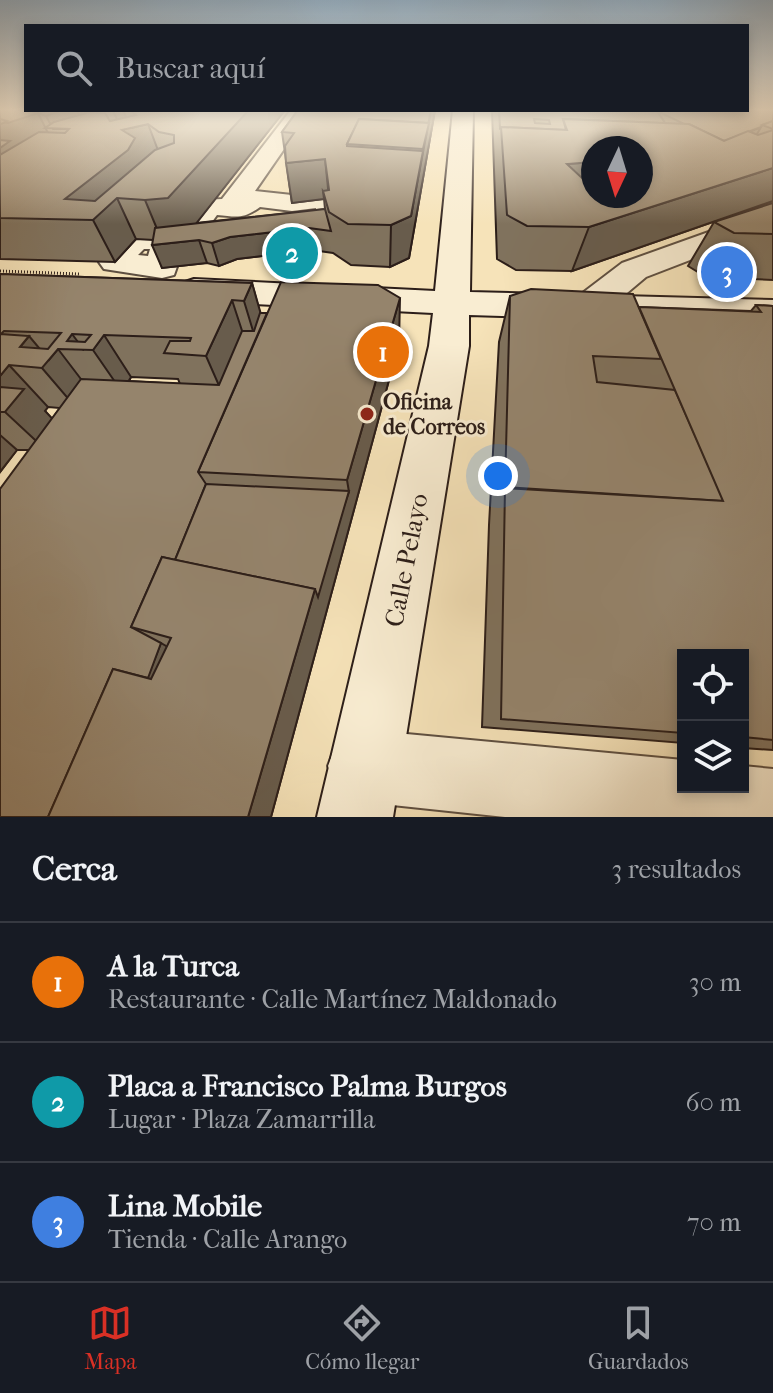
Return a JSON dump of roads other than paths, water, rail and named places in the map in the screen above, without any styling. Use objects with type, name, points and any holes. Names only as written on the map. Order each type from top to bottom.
[{"type":"main road","points":[[229,208],[274,147]]},
{"type":"main road","name":"Calle Pelayo","points":[[360,791],[449,346],[460,147]]},
{"type":"main road","points":[[258,198],[292,203],[329,198],[333,231],[165,250],[162,268],[115,262],[136,239],[184,239],[209,206],[229,208],[242,209],[247,202],[258,198]]},
{"type":"main road","points":[[589,306],[634,270],[773,218]]},
{"type":"main road","points":[[68,275],[453,303],[773,312]]},
{"type":"main road","points":[[360,791],[467,778],[773,807]]},
{"type":"place","name":"Placa a Francisco Palma Burgos","points":[[292,253]]},
{"type":"place","name":"Lina Mobile","points":[[727,272]]},
{"type":"place","name":"A la Turca","points":[[383,352]]},
{"type":"place","name":"Oficina de Correos","points":[[367,414]]}]
